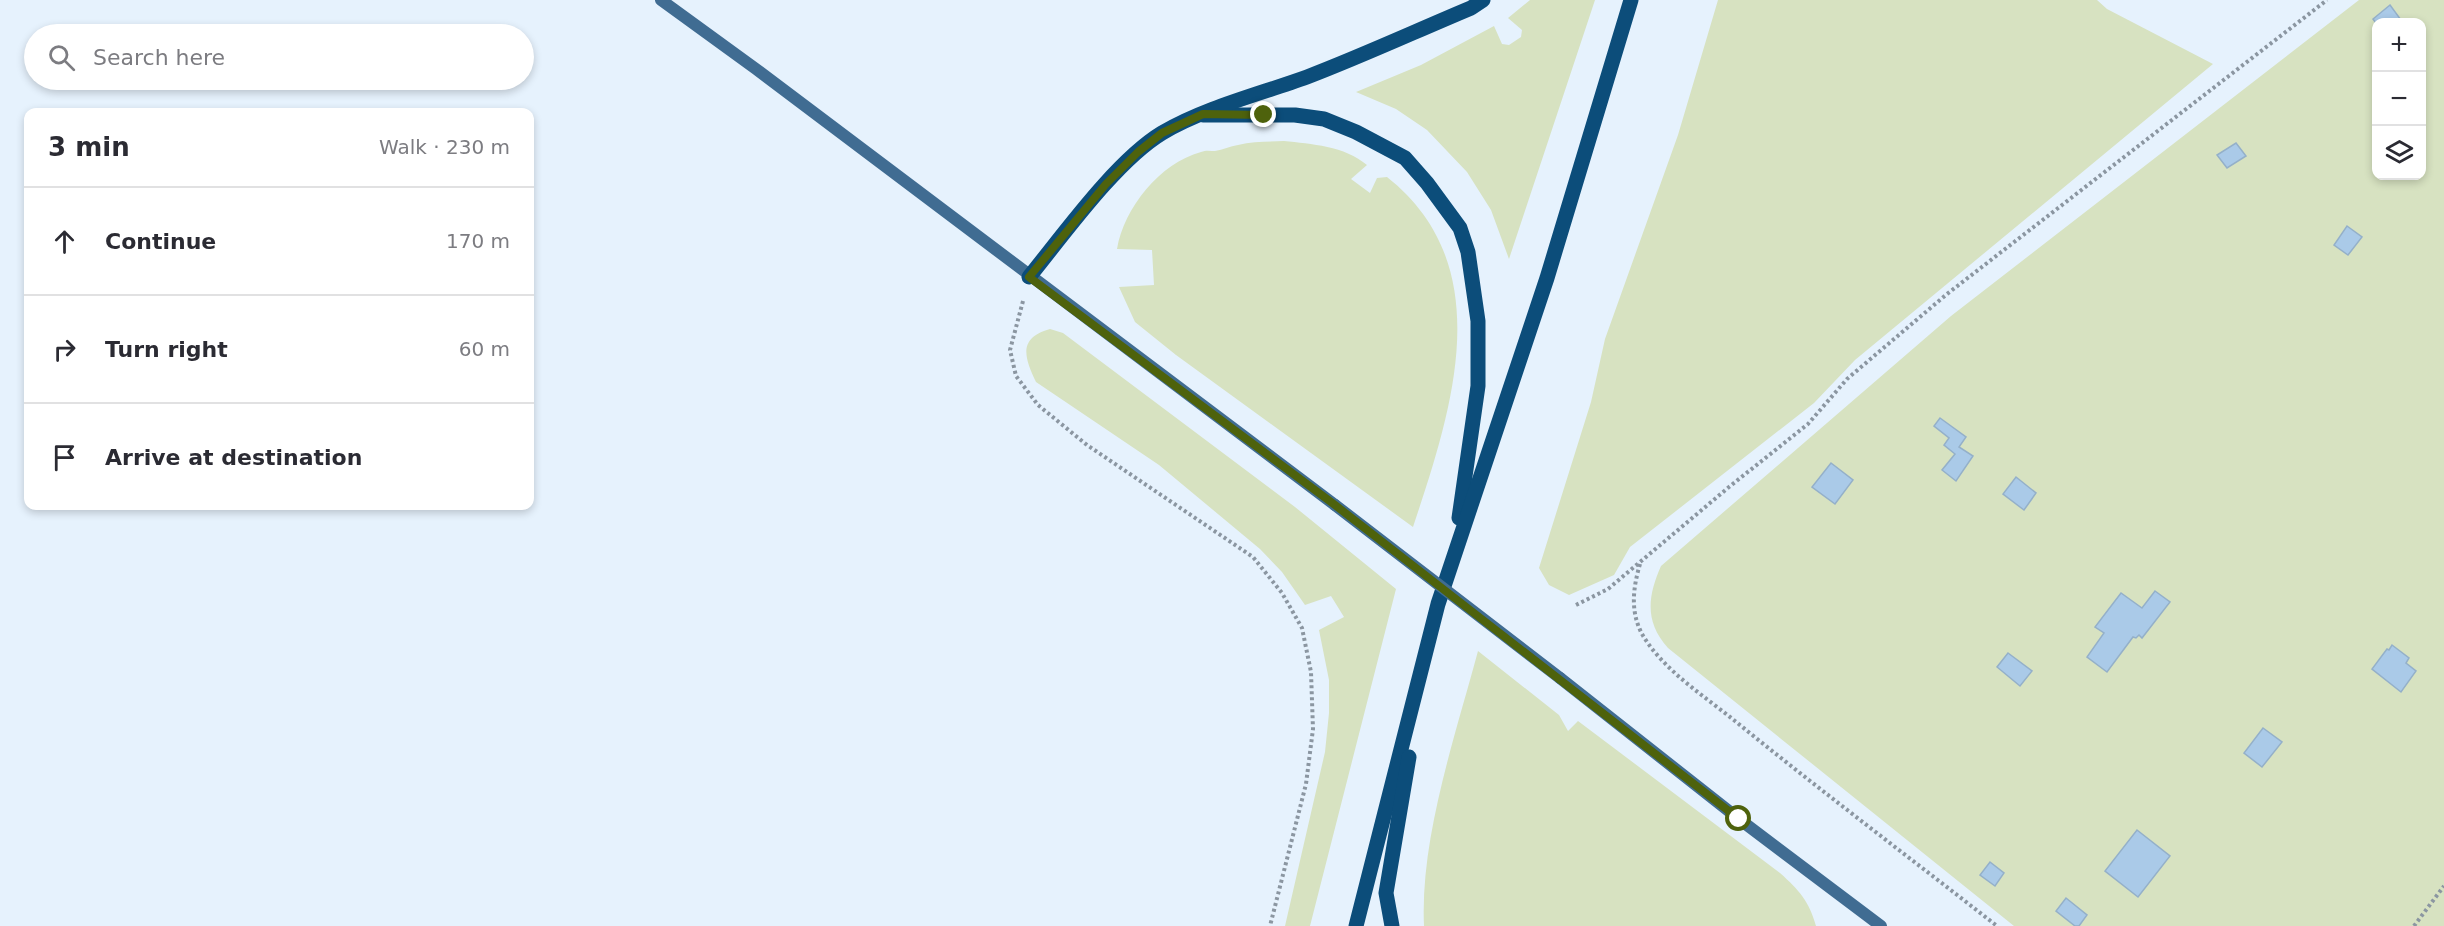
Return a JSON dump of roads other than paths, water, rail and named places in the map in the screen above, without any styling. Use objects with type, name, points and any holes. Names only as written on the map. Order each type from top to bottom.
[{"type":"main road","points":[[661,0],[1335,505],[1881,926]]},
{"type":"main road","points":[[1029,277],[1106,184],[1138,152],[1162,133],[1203,114],[1309,76],[1471,8],[1483,0]]},
{"type":"main road","points":[[1356,926],[1438,604],[1547,278],[1631,0]]},
{"type":"main road","points":[[1203,114],[1295,115],[1324,118],[1356,132],[1405,158],[1427,183],[1460,228],[1468,252],[1478,321],[1478,386],[1453,555]]},
{"type":"main road","points":[[1392,926],[1386,893],[1424,665]]}]
